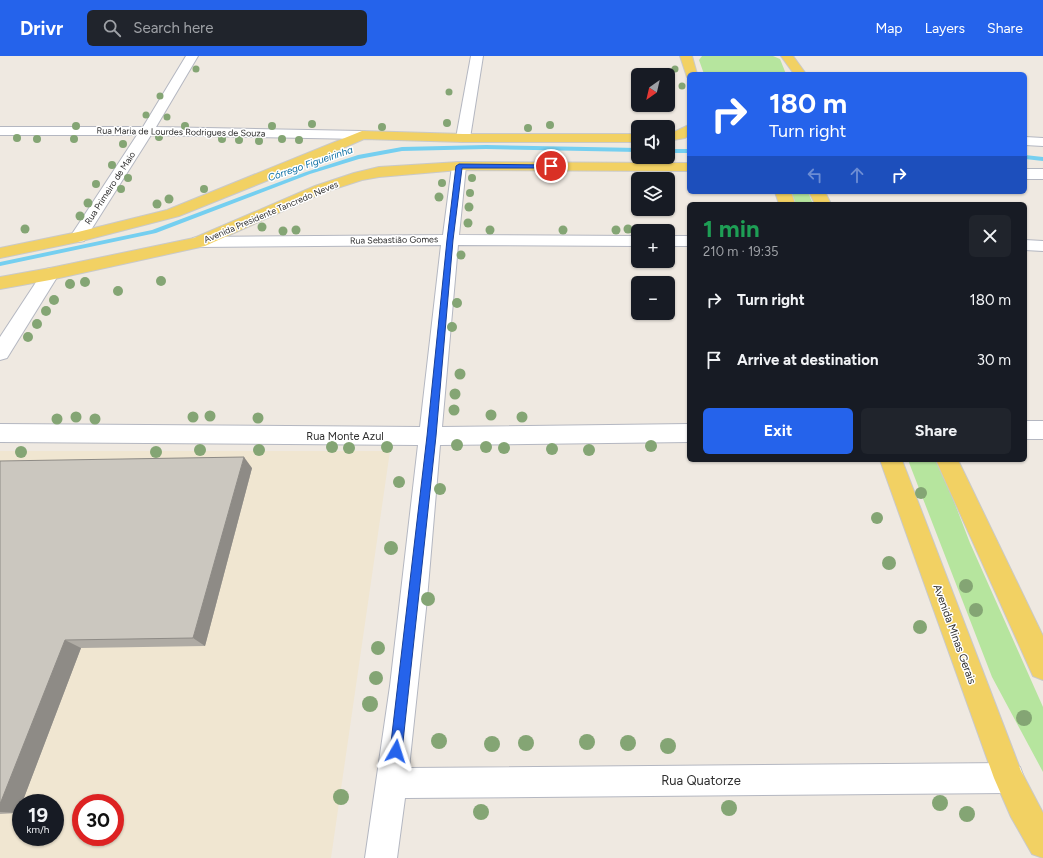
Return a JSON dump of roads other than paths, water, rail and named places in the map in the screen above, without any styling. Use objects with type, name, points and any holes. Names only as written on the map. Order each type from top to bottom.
[{"type":"main road","points":[[686,56],[690,72]]},
{"type":"main road","points":[[787,56],[799,72]]},
{"type":"main road","points":[[675,136],[680,135],[687,130]]},
{"type":"main road","points":[[0,253],[78,238],[173,213],[276,172],[362,135],[464,138],[631,138]]},
{"type":"main road","name":"Avenida Presidente Tancredo Neves","points":[[0,283],[50,274],[199,242],[320,189],[359,176],[379,172],[459,166],[687,167]]},
{"type":"main road","name":"Avenida Minas Gerais","points":[[891,462],[1009,778],[1022,806],[1043,843]]},
{"type":"main road","points":[[948,462],[1043,666]]},
{"type":"street","name":"Rua Primeiro de Maio","points":[[78,238],[147,131],[192,56]]},
{"type":"street","points":[[464,138],[478,56]]},
{"type":"street","name":"Rua Maria de Lourdes Rodrigues de Souza","points":[[0,132],[147,131],[362,135]]},
{"type":"street","points":[[1027,141],[1043,142]]},
{"type":"street","points":[[381,858],[393,783],[459,166]]},
{"type":"street","points":[[1027,174],[1043,174]]},
{"type":"street","name":"Rua Sebastião Gomes","points":[[199,242],[631,240]]},
{"type":"street","points":[[675,241],[687,241]]},
{"type":"street","points":[[1027,245],[1043,246]]},
{"type":"street","points":[[0,353],[50,274]]},
{"type":"street","points":[[1027,430],[1043,430]]},
{"type":"street","name":"Rua Monte Azul","points":[[0,433],[431,436],[687,433]]},
{"type":"street","name":"Rua Quatorze","points":[[393,783],[1009,778]]},
{"type":"street","name":"Avenida Minas Gerais","points":[[1022,806],[1043,858]]},
{"type":"waterway","name":"Córrego Figueirinha","points":[[0,264],[154,232],[308,173],[358,157],[402,149],[486,147],[631,150]]},
{"type":"waterway","name":"Córrego Figueirinha","points":[[675,151],[687,151]]},
{"type":"waterway","name":"Córrego Figueirinha","points":[[1027,157],[1043,159]]}]
